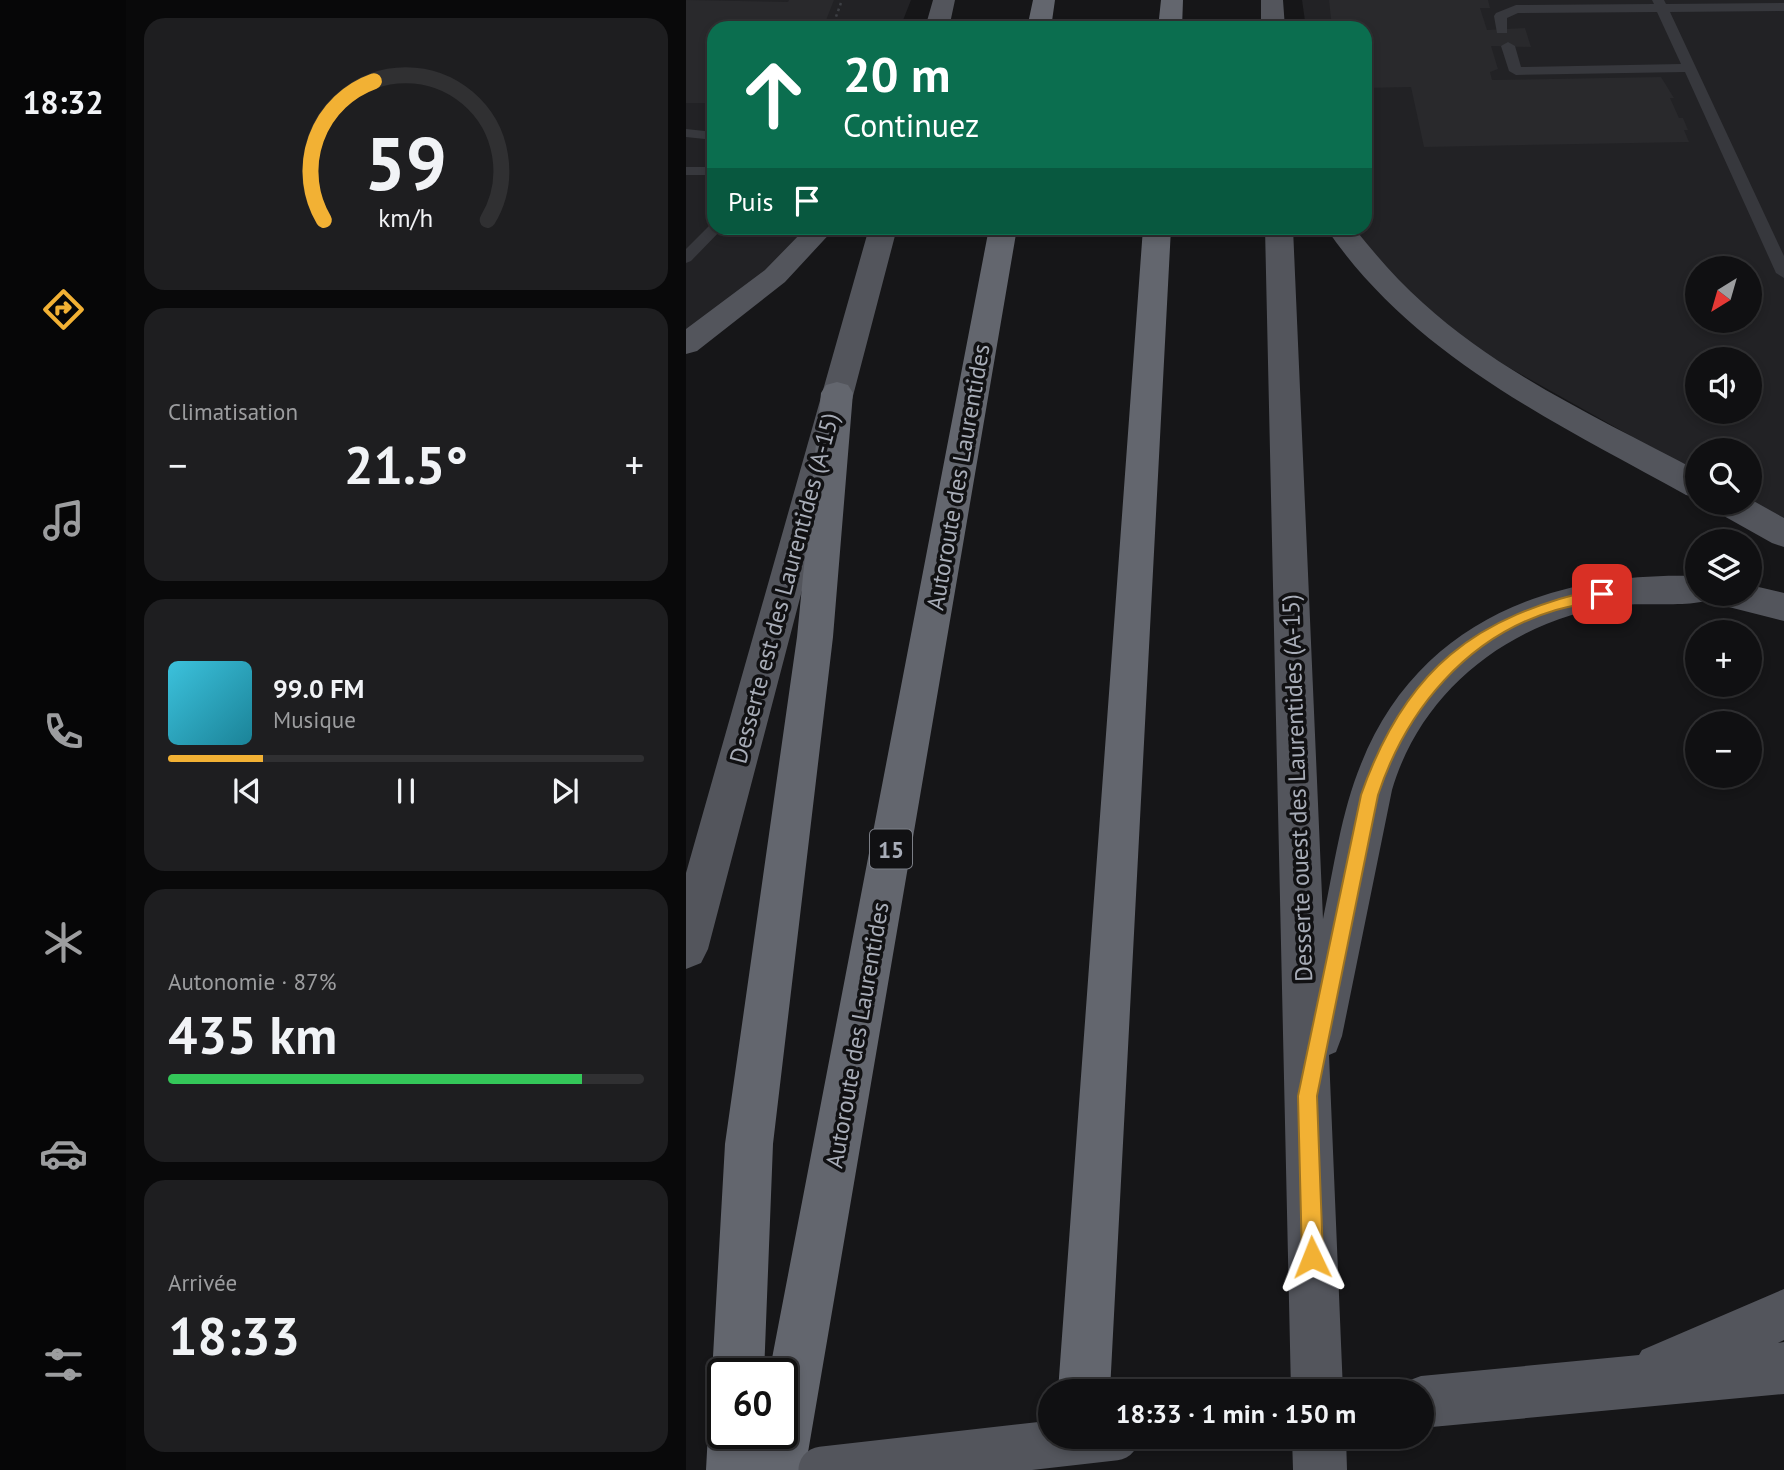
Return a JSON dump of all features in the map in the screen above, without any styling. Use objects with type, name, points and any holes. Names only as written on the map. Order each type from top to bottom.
[{"type":"highway","points":[[1040,21],[1044,0]]},
{"type":"highway","points":[[1170,21],[1172,0]]},
{"type":"highway","name":"Autoroute des Laurentides","points":[[778,1470],[1002,235]]},
{"type":"highway","points":[[1085,1379],[1157,235]]},
{"type":"highway","points":[[739,1358],[749,1144],[815,637],[837,393]]},
{"type":"highway","points":[[733,1470],[734,1449]]},
{"type":"highway","points":[[1080,1470],[1081,1449]]},
{"type":"main road","points":[[1272,0],[1273,21]]},
{"type":"main road","points":[[686,344],[759,290],[814,235]]},
{"type":"main road","name":"Desserte est des Laurentides (A-15)","points":[[686,949],[881,235]]},
{"type":"main road","name":"Desserte ouest des Laurentides (A-15)","points":[[1279,235],[1317,1379]]},
{"type":"main road","points":[[1345,235],[1385,284],[1449,340],[1510,381],[1685,479]]},
{"type":"main road","points":[[1750,515],[1784,534]]},
{"type":"main road","points":[[1307,1096],[1370,795],[1382,760],[1409,710],[1434,680],[1471,646],[1496,629],[1527,614],[1554,604],[1619,591],[1685,590]]},
{"type":"main road","points":[[1762,602],[1784,607]]},
{"type":"main road","points":[[1632,1380],[1784,1314]]},
{"type":"main road","points":[[1434,1401],[1632,1380],[1784,1368]]},
{"type":"main road","points":[[822,1470],[1038,1446]]},
{"type":"main road","points":[[1319,1449],[1320,1470]]},
{"type":"lane","points":[[1502,30],[1500,16],[1510,10],[1552,4],[1784,8]]},
{"type":"lane","points":[[1660,4],[1784,273]]},
{"type":"lane","points":[[1508,46],[1517,75],[1689,68]]},
{"type":"lane","points":[[686,133],[707,135]]},
{"type":"lane","points":[[686,171],[707,171]]},
{"type":"lane","points":[[686,258],[708,235]]},
{"type":"path","points":[[834,21],[842,0]]},
{"type":"shaded area","points":[[686,0],[911,0],[903,21],[707,21],[707,235],[801,235],[760,276],[686,332]]},
{"type":"shaded area","points":[[1302,0],[1784,0],[1784,521],[1762,509],[1762,438],[1685,438],[1685,466],[1472,345],[1403,288],[1358,235],[1372,235],[1372,21],[1305,21]]},
{"type":"building","points":[[686,0],[834,0],[826,21],[707,21],[707,103],[686,103]]},
{"type":"building","points":[[1329,0],[1488,0],[1490,8],[1480,8],[1487,30],[1525,28],[1531,47],[1491,46],[1498,69],[1490,72],[1492,80],[1661,77],[1674,98],[1670,98],[1679,118],[1683,118],[1689,142],[1424,147],[1411,87],[1372,88],[1372,21],[1331,21]]},
{"type":"route","points":[[1312,1257],[1307,1096],[1370,795],[1382,760],[1409,710],[1427,687],[1471,646],[1496,629],[1527,614],[1554,604],[1602,594]]}]
